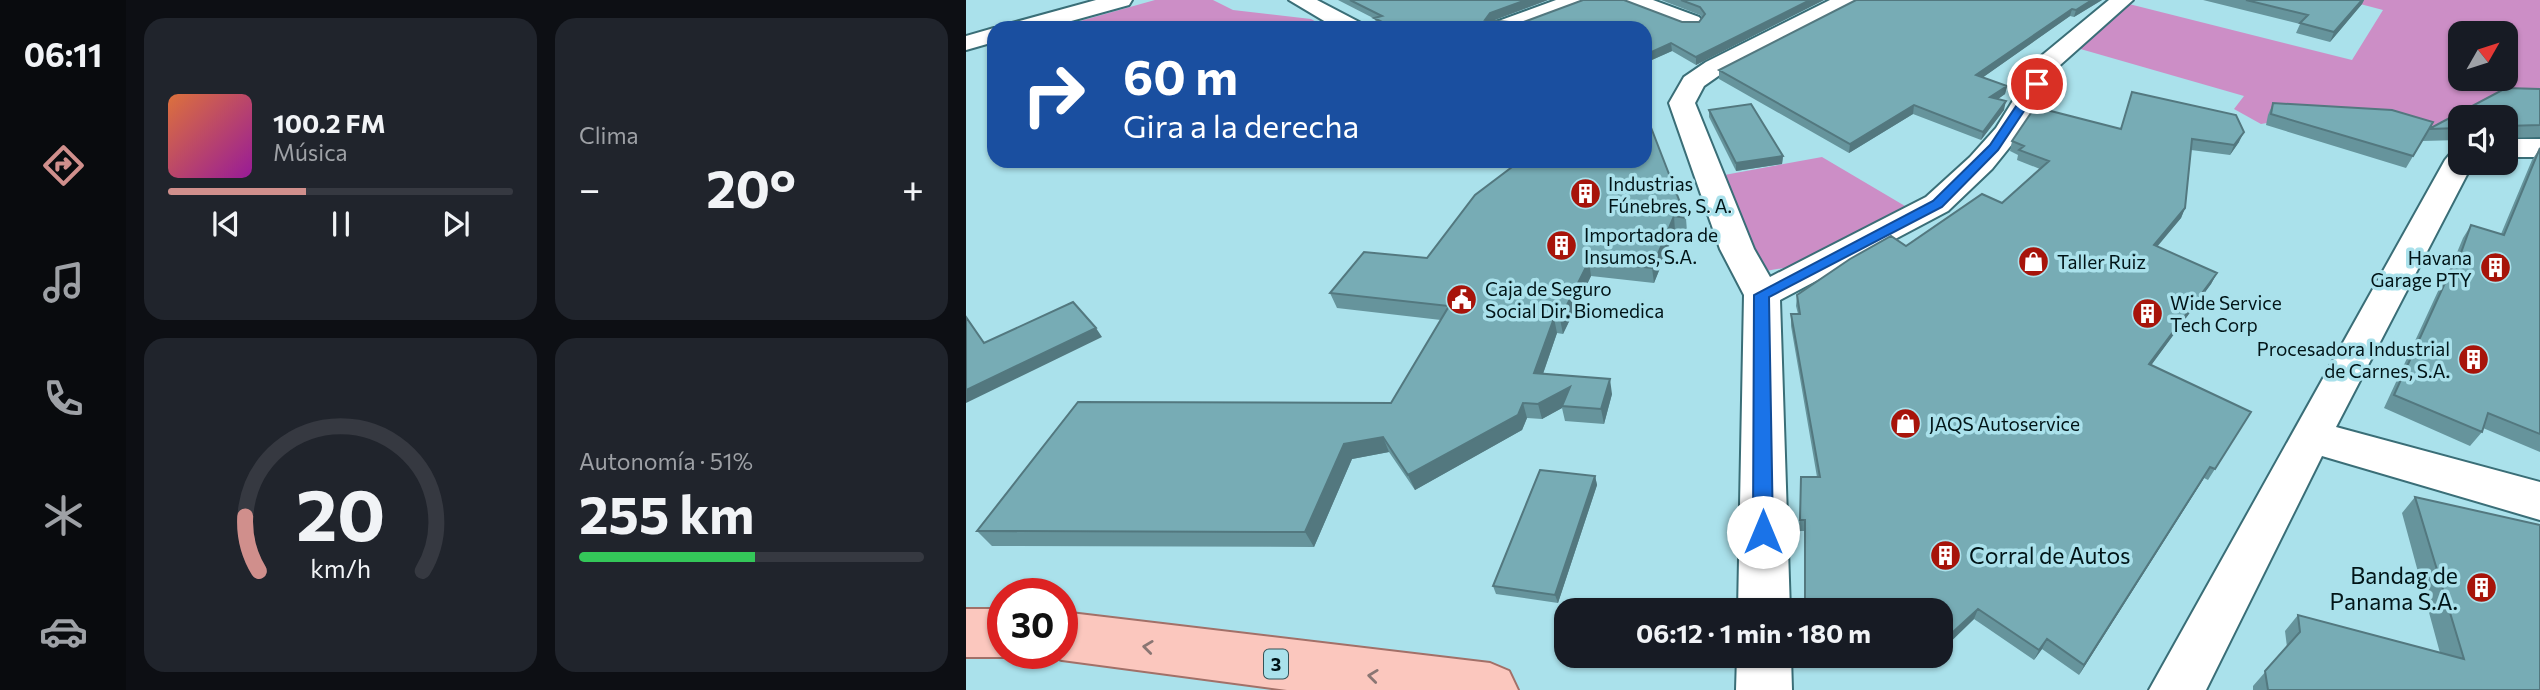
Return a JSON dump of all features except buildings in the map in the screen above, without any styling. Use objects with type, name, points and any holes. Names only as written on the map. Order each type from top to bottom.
[{"type":"main road","points":[[966,633],[987,633]]},
{"type":"main road","name":"3","points":[[1078,638],[1490,690]]},
{"type":"street","points":[[1045,21],[1121,0]]},
{"type":"street","points":[[1300,0],[1340,21]]},
{"type":"street","points":[[1520,21],[1576,0]]},
{"type":"street","points":[[1633,0],[1691,22]]},
{"type":"street","points":[[1764,598],[1762,295],[1737,249],[1682,103],[1693,82],[1715,67],[1847,0]]},
{"type":"street","points":[[1762,295],[1937,204],[1981,163],[2007,132],[2049,62],[2122,0]]},
{"type":"street","points":[[966,43],[987,37]]},
{"type":"street","points":[[2518,148],[2540,148]]},
{"type":"street","points":[[2177,690],[2310,436],[2452,175]]},
{"type":"street","points":[[2310,436],[2540,501]]},
{"type":"street","points":[[1764,668],[1764,690]]},
{"type":"shaded area","points":[[1155,0],[1213,0],[1233,10],[1315,21],[1080,21]]},
{"type":"shaded area","points":[[2345,0],[2540,0],[2540,95],[2516,91],[2518,21],[2448,21],[2448,91],[2499,91],[2501,95],[2483,105],[2448,105],[2448,124],[2429,135],[2385,122],[2302,117],[2261,124],[2234,109],[2244,96],[2077,48],[2129,4],[2352,60],[2383,10]]},
{"type":"shaded area","points":[[1822,157],[1905,206],[1801,265],[1754,273],[1719,176]]},
{"type":"place","name":"Industrias Fúnebres, S. A.","points":[[1585,194]]},
{"type":"place","name":"Importadora de Insumos, S.A.","points":[[1561,245]]},
{"type":"place","name":"Taller Ruiz","points":[[2034,261]]},
{"type":"place","name":"Havana Garage PTY","points":[[2495,268]]},
{"type":"place","name":"Caja de Seguro Social Dir. Biomedica","points":[[1462,299]]},
{"type":"place","name":"Wide Service Tech Corp","points":[[2147,313]]},
{"type":"place","name":"Procesadora Industrial de Carnes, S.A.","points":[[2473,359]]},
{"type":"place","name":"JAQS Autoservice","points":[[1906,423]]},
{"type":"place","name":"Corral de Autos","points":[[1946,555]]},
{"type":"place","name":"Bandag de Panama S.A.","points":[[2481,588]]},
{"type":"route","points":[[1763,532],[1762,295],[1937,204],[1994,148],[2037,84]]}]
